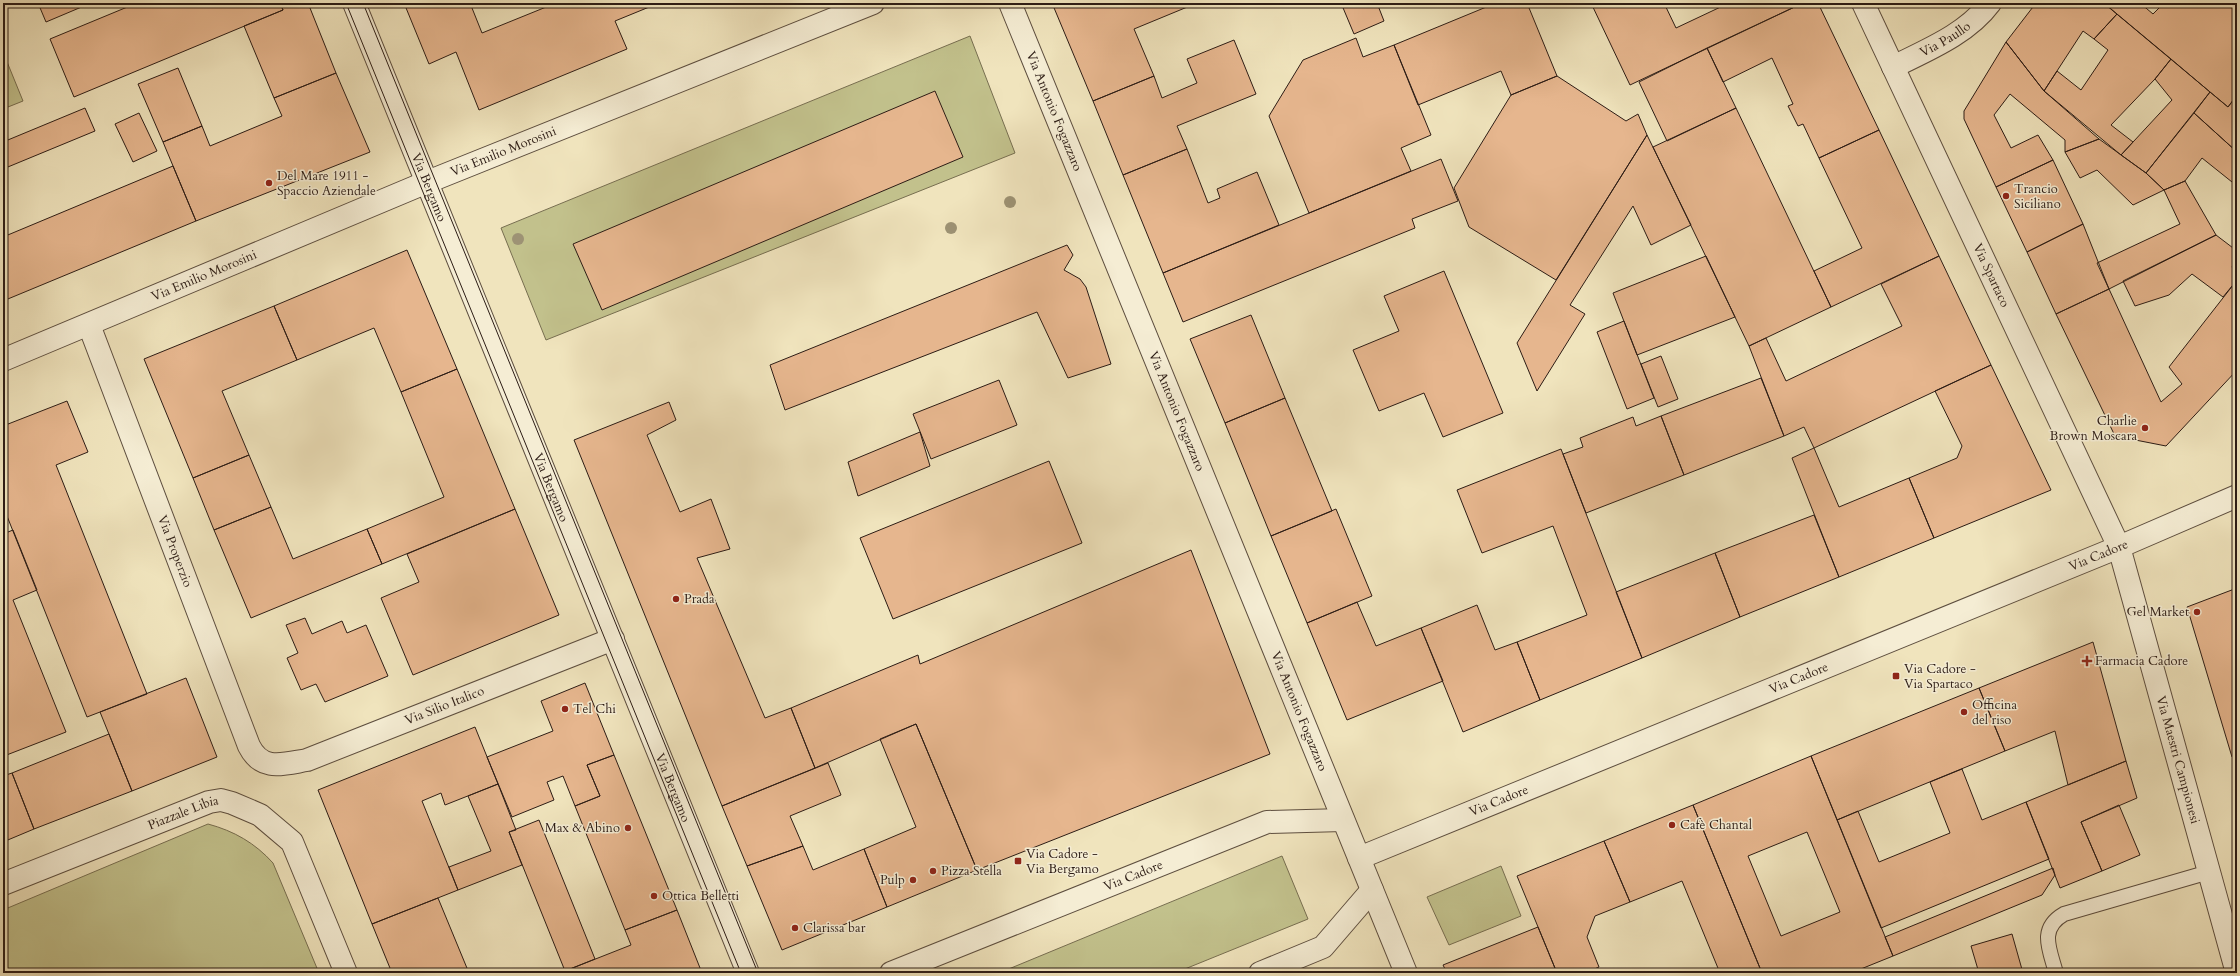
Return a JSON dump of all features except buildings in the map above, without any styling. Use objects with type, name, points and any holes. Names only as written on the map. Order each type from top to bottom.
[{"type":"street","name":"Via Bergamo","points":[[354,3],[748,973]]},
{"type":"street","name":"Via Emilio Morosini","points":[[3,360],[88,326],[427,183],[873,3]]},
{"type":"street","name":"Via Antonio Fogazzaro","points":[[1010,3],[1343,820]]},
{"type":"street","name":"Via Spartaco","points":[[1863,3],[2119,547]]},
{"type":"street","name":"Via Paullo","points":[[1893,67],[1959,32],[1982,15],[1990,3]]},
{"type":"street","name":"Via Properzio","points":[[88,326],[249,746],[261,760],[274,766]]},
{"type":"street","name":"Via Cadore","points":[[1359,858],[2119,547],[2237,496]]},
{"type":"street","name":"Via Maestri Campionesi","points":[[2119,547],[2237,973]]},
{"type":"street","name":"Via Silio Italico","points":[[274,766],[307,760],[613,639]]},
{"type":"street","name":"Piazzale Libia","points":[[3,884],[209,802],[221,800],[260,815],[292,842],[346,973]]},
{"type":"street","points":[[1343,820],[1406,973]]},
{"type":"street","name":"Via Cadore","points":[[892,973],[1268,822],[1343,820]]},
{"type":"street","points":[[1260,973],[1323,947],[1372,890]]},
{"type":"lane","points":[[2056,973],[2048,943],[2049,928],[2056,919],[2064,914],[2209,872]]},
{"type":"shaded area","points":[[970,36],[1015,153],[546,340],[501,228]]},
{"type":"shaded area","points":[[3,52],[23,101],[3,109]]},
{"type":"shaded area","points":[[208,824],[227,830],[244,839],[259,849],[273,863],[319,973],[3,973],[3,910]]},
{"type":"shaded area","points":[[1282,856],[1308,919],[1175,973],[999,973]]},
{"type":"shaded area","points":[[1501,866],[1521,916],[1449,945],[1427,897]]},
{"type":"tram line","points":[[346,3],[741,973]]},
{"type":"tram line","points":[[363,3],[758,973]]},
{"type":"place","name":"Del Mare 1911 - Spaccio Aziendale","points":[[269,183]]},
{"type":"place","name":"Trancio Siciliano","points":[[2006,196]]},
{"type":"place","name":"Charlie Brown Moscara","points":[[2145,428]]},
{"type":"place","name":"Prada","points":[[676,599]]},
{"type":"place","name":"Gel Market","points":[[2197,612]]},
{"type":"place","name":"Farmacia Cadore","points":[[2087,661]]},
{"type":"place","name":"Via Cadore - Via Spartaco","points":[[1896,676]]},
{"type":"place","name":"Tel Chi","points":[[565,709]]},
{"type":"place","name":"Officina del riso","points":[[1964,712]]},
{"type":"place","name":"Cafè Chantal","points":[[1672,825]]},
{"type":"place","name":"Max & Abino","points":[[628,828]]},
{"type":"place","name":"Via Cadore - Via Bergamo","points":[[1018,861]]},
{"type":"place","name":"Pizza Stella","points":[[933,871]]},
{"type":"place","name":"Pulp","points":[[913,880]]},
{"type":"place","name":"Ottica Belletti","points":[[654,896]]},
{"type":"place","name":"Clarissa bar","points":[[795,928]]}]
